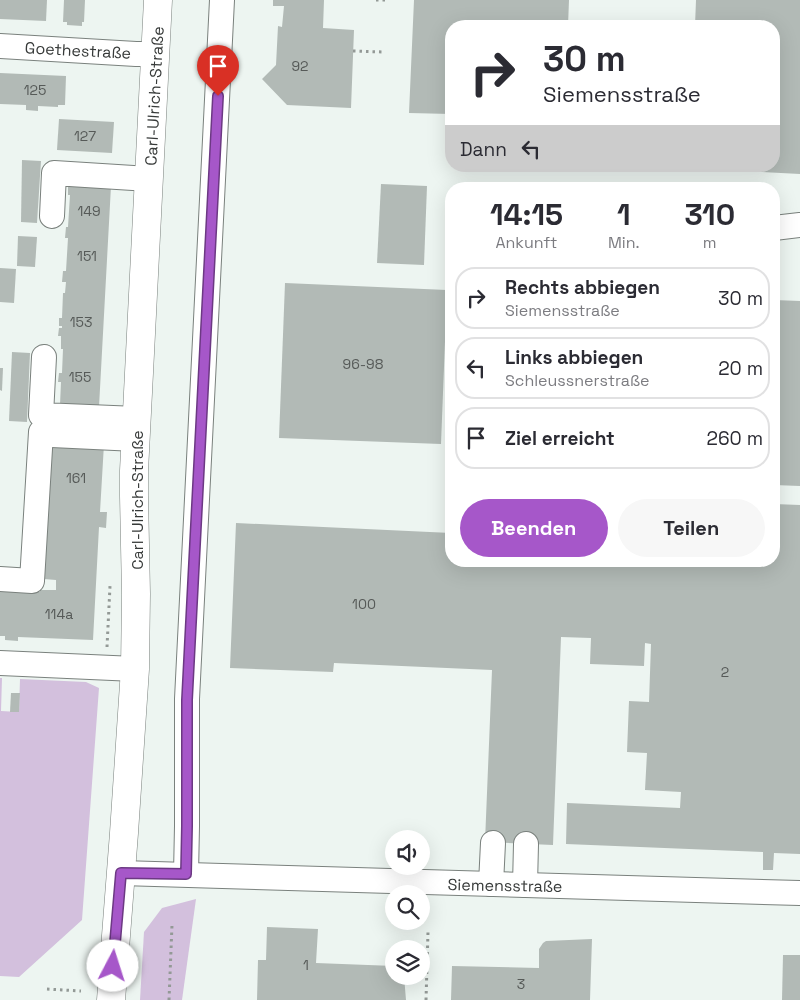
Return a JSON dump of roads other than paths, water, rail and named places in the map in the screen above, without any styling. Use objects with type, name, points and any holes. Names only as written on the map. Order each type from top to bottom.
[{"type":"main road","name":"Carl-Ulrich-Straße","points":[[111,1000],[135,669],[134,496],[158,0]]},
{"type":"street","points":[[186,874],[187,700],[222,0]]},
{"type":"street","name":"Goethestraße","points":[[0,46],[156,54]]},
{"type":"street","points":[[52,216],[54,173],[149,179]]},
{"type":"street","points":[[780,227],[800,224]]},
{"type":"street","points":[[44,357],[41,415],[137,429]]},
{"type":"street","points":[[0,580],[32,581],[46,433],[137,429]]},
{"type":"street","points":[[0,663],[135,669]]},
{"type":"street","points":[[491,884],[493,842]]},
{"type":"street","points":[[525,885],[526,844]]},
{"type":"street","name":"Siemensstraße","points":[[121,873],[800,893]]}]
